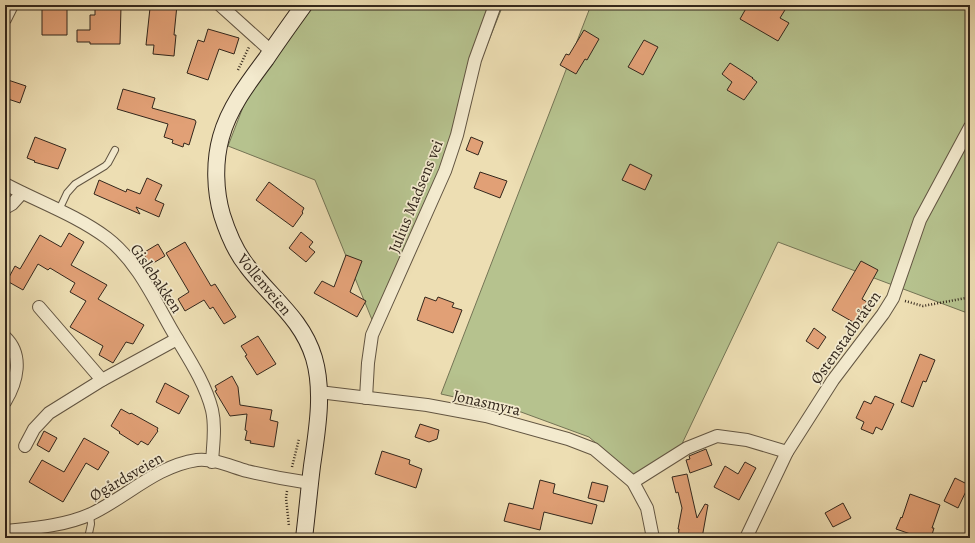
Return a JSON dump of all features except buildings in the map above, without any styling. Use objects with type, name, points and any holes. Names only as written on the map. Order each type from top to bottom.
[{"type":"main road","name":"Vollenveien","points":[[304,5],[239,98],[223,131],[217,160],[216,183],[227,231],[237,251],[256,277],[292,316],[305,336],[316,365],[319,392],[317,425],[304,538]]},
{"type":"street","points":[[5,19],[12,5]]},
{"type":"street","points":[[220,5],[272,51]]},
{"type":"street","name":"Julius Madsens vei","points":[[366,398],[368,363],[372,335],[445,171],[457,135],[475,60],[495,5]]},
{"type":"street","name":"Østenstadbråten","points":[[746,538],[787,452],[833,380],[883,314],[893,298],[920,220],[970,127]]},
{"type":"street","name":"Gislebakken","points":[[5,184],[94,229],[108,238],[120,249],[130,262],[143,280],[177,338],[207,395],[212,411],[214,429],[212,462]]},
{"type":"street","points":[[5,208],[12,204],[22,193]]},
{"type":"street","points":[[39,307],[102,380]]},
{"type":"street","points":[[5,337],[13,347],[17,366],[15,382],[5,402]]},
{"type":"street","name":"Gislebakken","points":[[25,446],[34,429],[49,413],[102,380],[177,338]]},
{"type":"street","name":"Jonasmyra","points":[[319,392],[427,405],[486,416],[568,439],[594,449],[633,482],[647,508],[653,538]]},
{"type":"street","points":[[633,482],[687,448],[717,436],[747,440],[787,452]]},
{"type":"street","name":"Øgårdsveien","points":[[5,531],[56,525],[90,514],[114,501],[162,470],[198,460],[310,483]]},
{"type":"lane","points":[[59,210],[71,188],[79,181],[105,166],[115,150]]},
{"type":"lane","points":[[89,537],[91,524],[90,514]]},
{"type":"path","points":[[893,298],[923,306],[966,298],[970,294]]},
{"type":"path","points":[[966,298],[970,301]]},
{"type":"green space","points":[[313,5],[503,5],[475,75],[436,202],[377,332],[315,180],[228,146],[245,102]]},
{"type":"green space","points":[[591,5],[805,5],[807,8],[809,5],[970,5],[970,314],[778,242],[680,448],[635,477],[589,437],[521,412],[441,394]]}]
